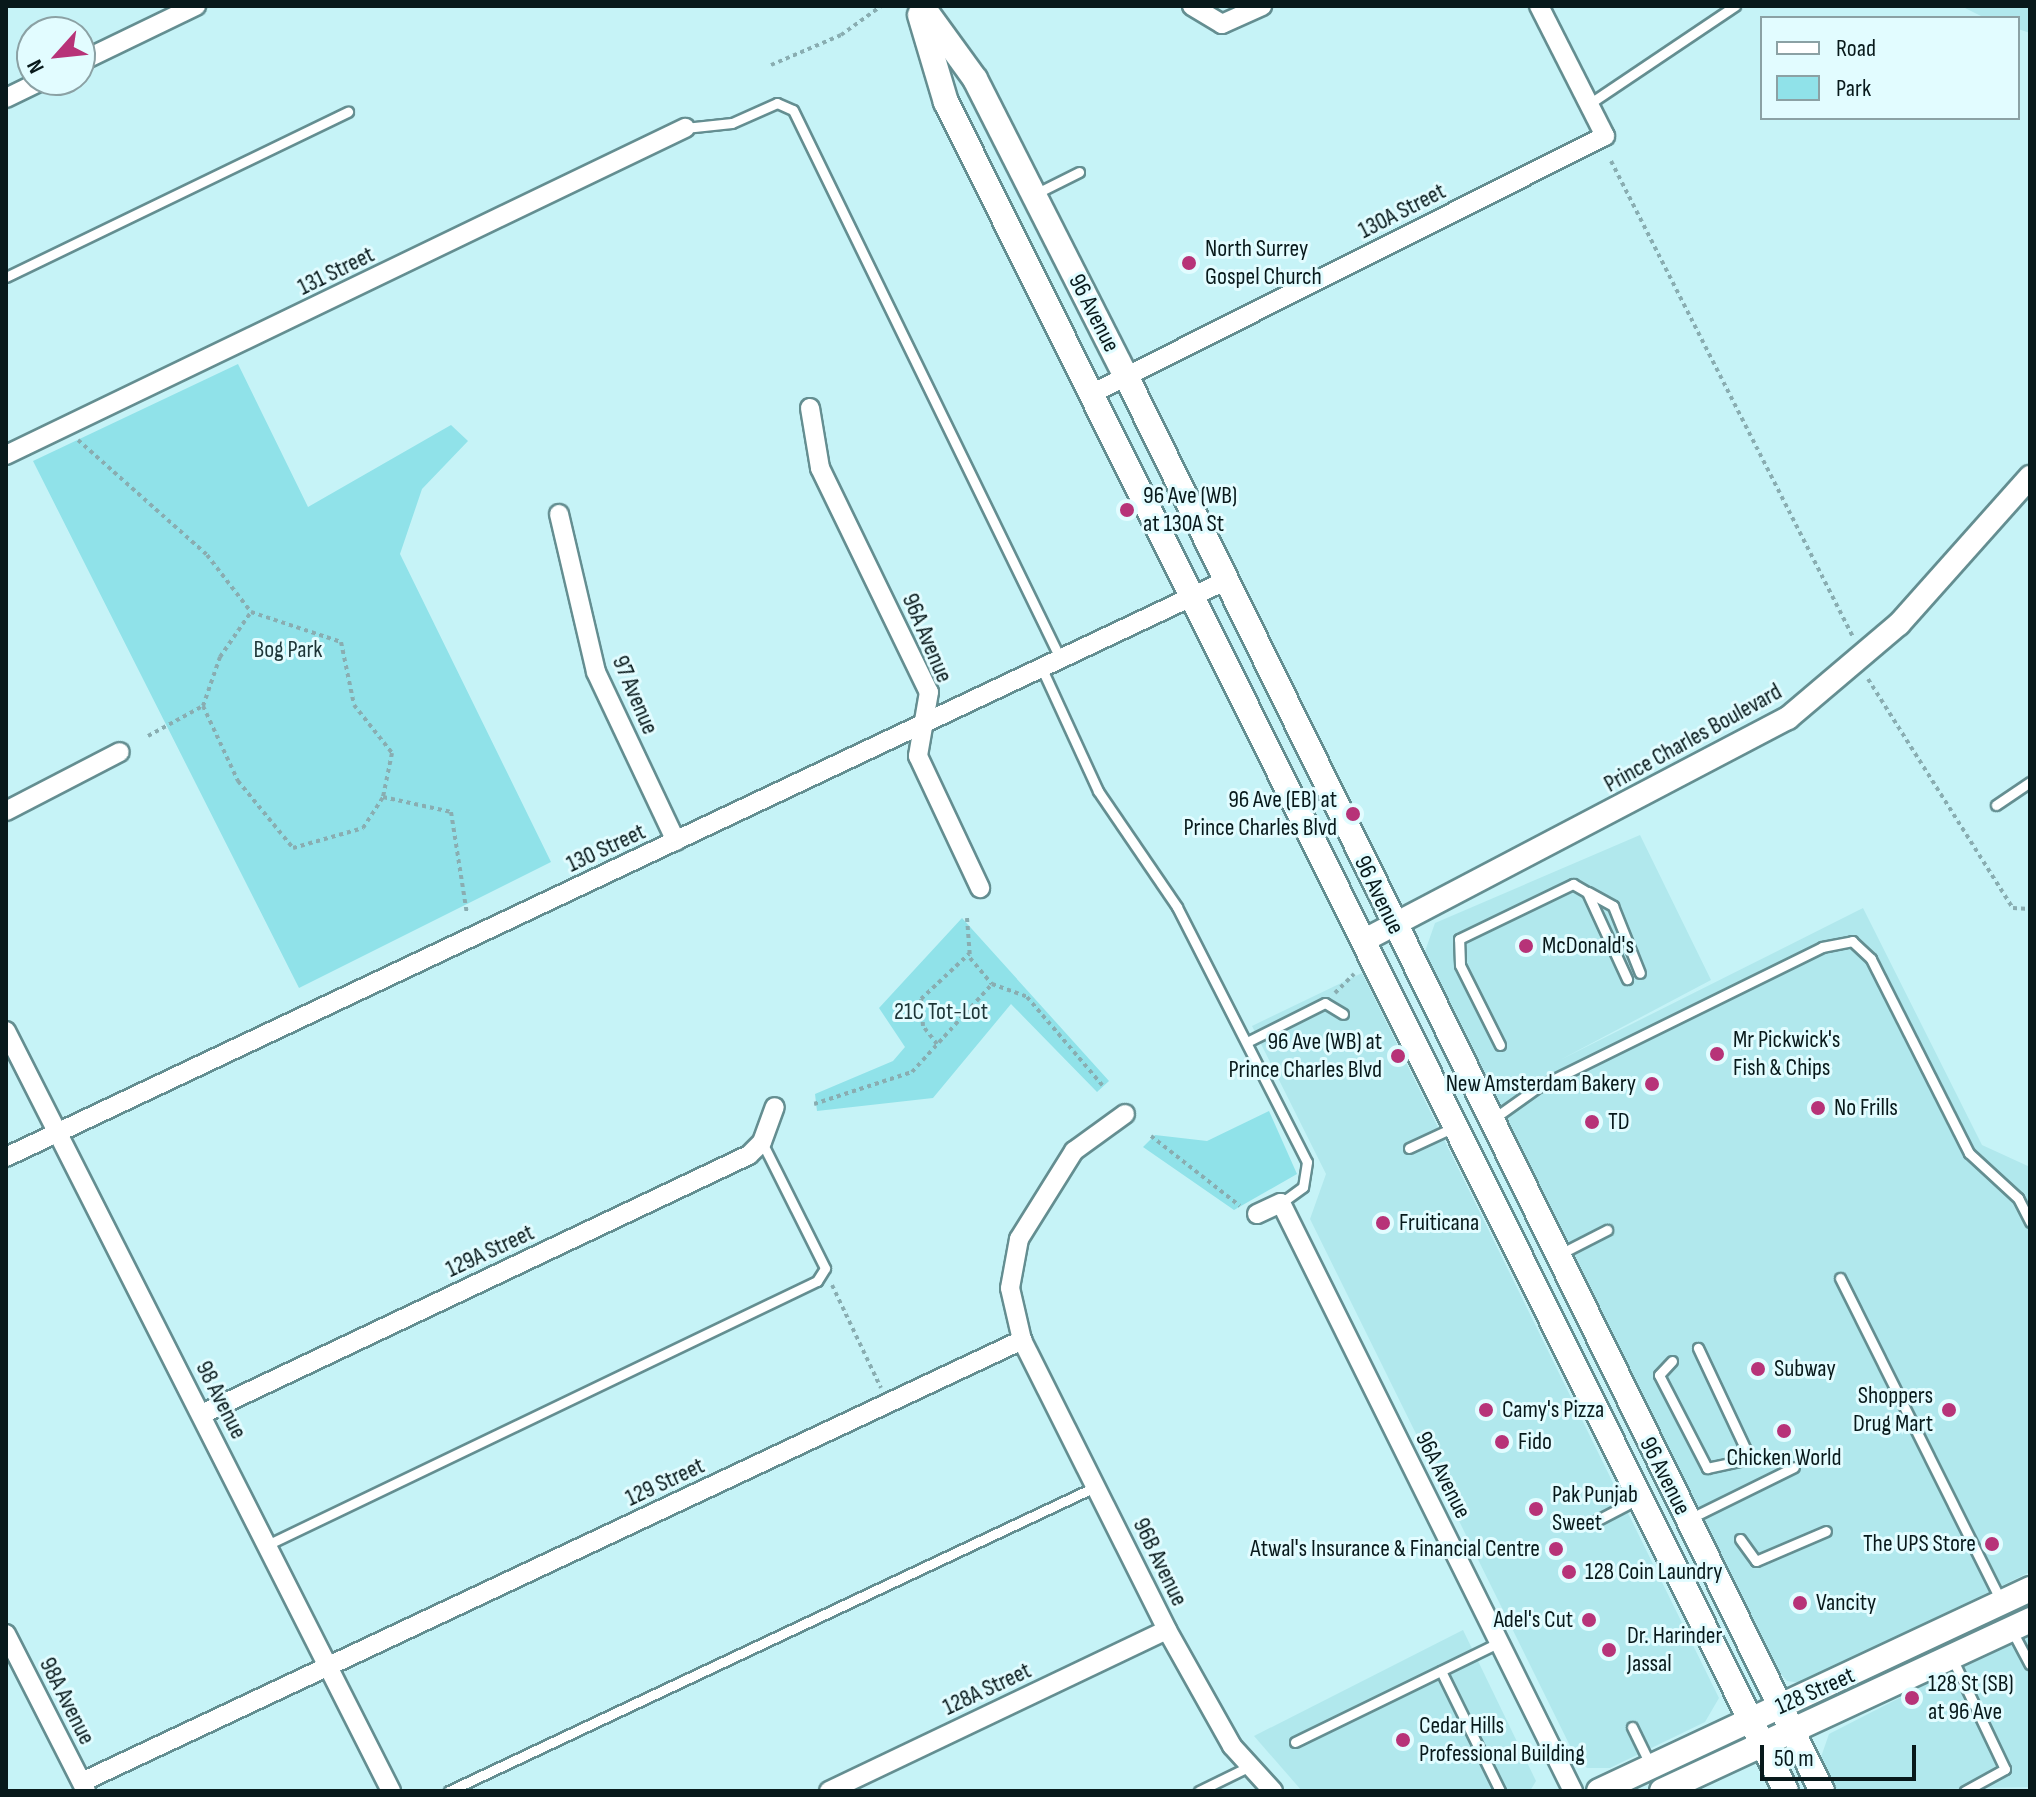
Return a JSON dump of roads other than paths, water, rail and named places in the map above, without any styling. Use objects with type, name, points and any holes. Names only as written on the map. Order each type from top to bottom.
[{"type":"main road","name":"96 Avenue","points":[[920,6],[975,79],[1126,376],[1393,925],[1822,1791]]},
{"type":"main road","name":"96 Avenue","points":[[920,6],[946,102],[1786,1791]]},
{"type":"main road","points":[[1506,1229],[1556,1256]]},
{"type":"main road","points":[[1553,1321],[1609,1363]]},
{"type":"main road","name":"128 Street","points":[[1599,1791],[2030,1589]]},
{"type":"main road","name":"128 Street","points":[[1662,1791],[2020,1624]]},
{"type":"street","points":[[96,54],[196,6]]},
{"type":"street","points":[[1192,6],[1222,24],[1262,6]]},
{"type":"street","points":[[1539,6],[1589,104]]},
{"type":"street","name":"130A Street","points":[[1091,394],[1605,136],[1589,104]]},
{"type":"street","name":"131 Street","points":[[6,455],[685,128]]},
{"type":"street","name":"96A Avenue","points":[[810,408],[820,468],[929,692],[918,756],[980,888]]},
{"type":"street","name":"Prince Charles Boulevard","points":[[1363,941],[1788,718],[1899,624],[2030,477]]},
{"type":"street","name":"97 Avenue","points":[[559,514],[596,672],[676,841]]},
{"type":"street","name":"130 Street","points":[[6,1157],[1225,581]]},
{"type":"street","points":[[6,811],[120,752]]},
{"type":"street","name":"98 Avenue","points":[[6,1031],[391,1791]]},
{"type":"street","points":[[762,1142],[775,1107]]},
{"type":"street","points":[[1022,1340],[1010,1288],[1019,1239],[1074,1151],[1125,1114]]},
{"type":"street","name":"129A Street","points":[[202,1414],[762,1142]]},
{"type":"street","points":[[1250,1210],[1281,1203]]},
{"type":"street","name":"96A Avenue","points":[[1281,1203],[1573,1791]]},
{"type":"street","name":"96B Avenue","points":[[1022,1340],[1167,1630],[1250,1766],[1273,1791]]},
{"type":"street","name":"129 Street","points":[[84,1787],[328,1665],[1022,1340]]},
{"type":"street","name":"128A Street","points":[[829,1791],[1167,1630]]},
{"type":"street","name":"98A Avenue","points":[[6,1634],[84,1787]]},
{"type":"lane","points":[[1589,104],[1735,6]]},
{"type":"lane","points":[[685,128],[732,123],[777,103],[793,110],[1061,660]]},
{"type":"lane","points":[[6,277],[348,112]]},
{"type":"lane","points":[[1034,195],[1079,172]]},
{"type":"lane","points":[[1042,669],[1098,791],[1177,907],[1307,1162],[1303,1187],[1281,1203]]},
{"type":"lane","points":[[1996,805],[2030,782]]},
{"type":"lane","points":[[1500,1045],[1460,965],[1459,939],[1573,884],[1613,906],[1640,973]]},
{"type":"lane","points":[[1587,892],[1627,979]]},
{"type":"lane","points":[[1490,1121],[1538,1087],[1822,947],[1852,941],[1871,959],[1969,1153],[2018,1198],[2030,1222]]},
{"type":"lane","points":[[1247,1042],[1325,1003],[1343,1014]]},
{"type":"lane","points":[[1409,1148],[1455,1126]]},
{"type":"lane","points":[[267,1545],[817,1281],[825,1268],[762,1142]]},
{"type":"lane","points":[[1556,1256],[1607,1230]]},
{"type":"lane","points":[[1840,1278],[2001,1602]]},
{"type":"lane","points":[[1672,1361],[1659,1375],[1707,1468],[1740,1461],[1746,1450],[1698,1348]]},
{"type":"lane","points":[[1688,1519],[1794,1467]]},
{"type":"lane","points":[[449,1791],[1097,1486]]},
{"type":"lane","points":[[1590,1524],[1642,1497]]},
{"type":"lane","points":[[1740,1539],[1756,1561],[1826,1531]]},
{"type":"lane","points":[[2020,1624],[2030,1664]]},
{"type":"lane","points":[[1295,1742],[1500,1642]]},
{"type":"lane","points":[[1952,1658],[2005,1769],[1965,1791]]},
{"type":"lane","points":[[1441,1671],[1500,1791]]},
{"type":"lane","points":[[1632,1727],[1651,1766]]},
{"type":"lane","points":[[1199,1791],[1250,1766]]},
{"type":"place","name":"North Surrey Gospel Church","points":[[1189,263]]},
{"type":"place","name":"96 Ave (WB) at 130A St","points":[[1127,510]]},
{"type":"place","name":"96 Ave (EB) at Prince Charles Blvd","points":[[1353,814]]},
{"type":"place","name":"McDonald's","points":[[1526,946]]},
{"type":"place","name":"Mr Pickwick's Fish & Chips","points":[[1717,1054]]},
{"type":"place","name":"96 Ave (WB) at Prince Charles Blvd","points":[[1398,1056]]},
{"type":"place","name":"New Amsterdam Bakery","points":[[1652,1084]]},
{"type":"place","name":"No Frills","points":[[1818,1108]]},
{"type":"place","name":"TD","points":[[1592,1122]]},
{"type":"place","name":"Fruiticana","points":[[1383,1223]]},
{"type":"place","name":"Subway","points":[[1758,1369]]},
{"type":"place","name":"Camy's Pizza","points":[[1486,1410]]},
{"type":"place","name":"Shoppers Drug Mart","points":[[1949,1410]]},
{"type":"place","name":"Chicken World","points":[[1784,1431]]},
{"type":"place","name":"Fido","points":[[1502,1442]]},
{"type":"place","name":"Pak Punjab Sweet","points":[[1536,1509]]},
{"type":"place","name":"The UPS Store","points":[[1992,1544]]},
{"type":"place","name":"Atwal's Insurance & Financial Centre","points":[[1556,1549]]},
{"type":"place","name":"128 Coin Laundry","points":[[1569,1572]]},
{"type":"place","name":"Vancity","points":[[1800,1603]]},
{"type":"place","name":"Adel's Cut","points":[[1589,1620]]},
{"type":"place","name":"Dr. Harinder Jassal","points":[[1609,1650]]},
{"type":"place","name":"128 St (SB) at 96 Ave","points":[[1912,1698]]},
{"type":"place","name":"Cedar Hills Professional Building","points":[[1403,1740]]},
{"type":"park label","name":"Bog Park","points":[[288,650]]},
{"type":"park label","name":"21C Tot-Lot","points":[[941,1012]]}]
